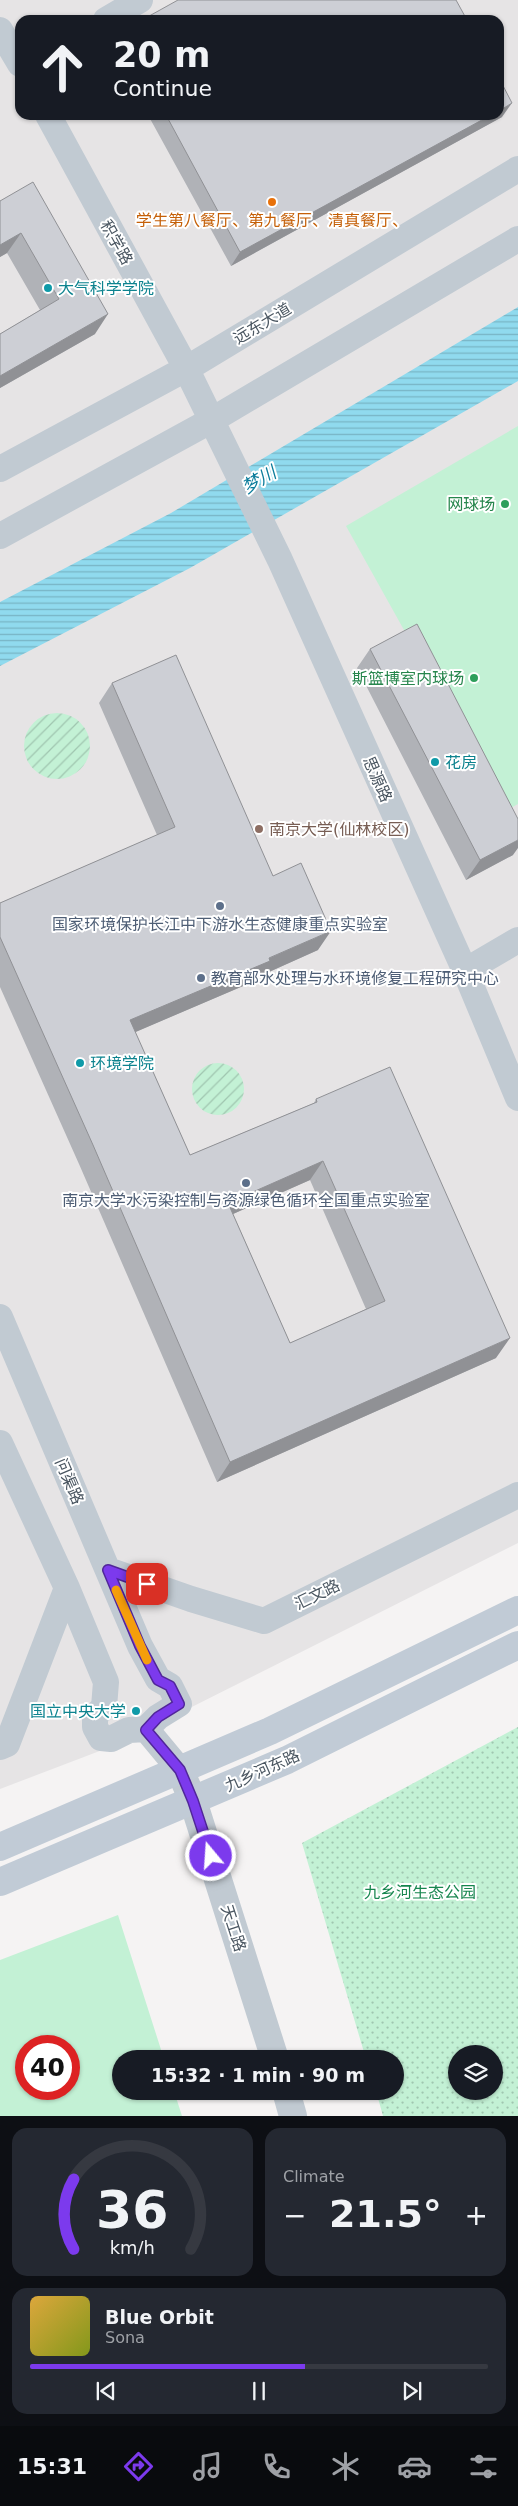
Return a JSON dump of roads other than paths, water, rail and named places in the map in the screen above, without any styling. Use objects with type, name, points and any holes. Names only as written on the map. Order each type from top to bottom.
[{"type":"main road","name":"九乡河东路","points":[[0,1847],[270,1731],[518,1610]]},
{"type":"main road","name":"九乡河东路","points":[[0,1882],[287,1760],[518,1645]]},
{"type":"street","points":[[114,15],[140,0]]},
{"type":"street","points":[[0,30],[15,56]]},
{"type":"street","name":"积学路","points":[[51,120],[186,368],[227,449]]},
{"type":"street","name":"远东大道","points":[[0,468],[186,368],[518,168]]},
{"type":"street","points":[[0,536],[212,420],[518,239]]},
{"type":"street","name":"思源路","points":[[227,449],[272,544],[465,971],[518,1098]]},
{"type":"street","points":[[465,971],[518,940]]},
{"type":"street","name":"问渠路","points":[[0,1317],[140,1646],[158,1680],[170,1686],[179,1704],[158,1717],[146,1730]]},
{"type":"street","points":[[0,1443],[67,1588],[106,1682],[104,1707],[95,1716],[95,1727],[101,1738],[111,1740],[128,1730],[146,1730],[180,1770]]},
{"type":"street","name":"汇文路","points":[[108,1570],[191,1599],[264,1621],[518,1495]]},
{"type":"street","points":[[0,1747],[7,1744],[67,1588]]},
{"type":"street","name":"天工路","points":[[180,1770],[193,1801],[272,2050]]},
{"type":"street","points":[[289,2100],[293,2116]]},
{"type":"water","name":"梦川","points":[[518,307],[518,381],[190,568],[0,666],[0,602],[171,513]]},
{"type":"place","name":"学生第八餐厅、第九餐厅、清真餐厅、","points":[[272,202]]},
{"type":"place","name":"大气科学学院","points":[[48,288]]},
{"type":"place","name":"网球场","points":[[505,504]]},
{"type":"place","name":"斯篮博室内球场","points":[[474,678]]},
{"type":"place","name":"花房","points":[[435,762]]},
{"type":"place","name":"南京大学(仙林校区)","points":[[259,829]]},
{"type":"place","name":"国家环境保护长江中下游水生态健康重点实验室","points":[[220,906]]},
{"type":"place","name":"教育部水处理与水环境修复工程研究中心","points":[[201,978]]},
{"type":"place","name":"环境学院","points":[[80,1063]]},
{"type":"place","name":"南京大学水污染控制与资源绿色循环全国重点实验室","points":[[246,1183]]},
{"type":"place","name":"国立中央大学","points":[[136,1711]]},
{"type":"park label","name":"九乡河生态公园","points":[[420,1892]]}]
